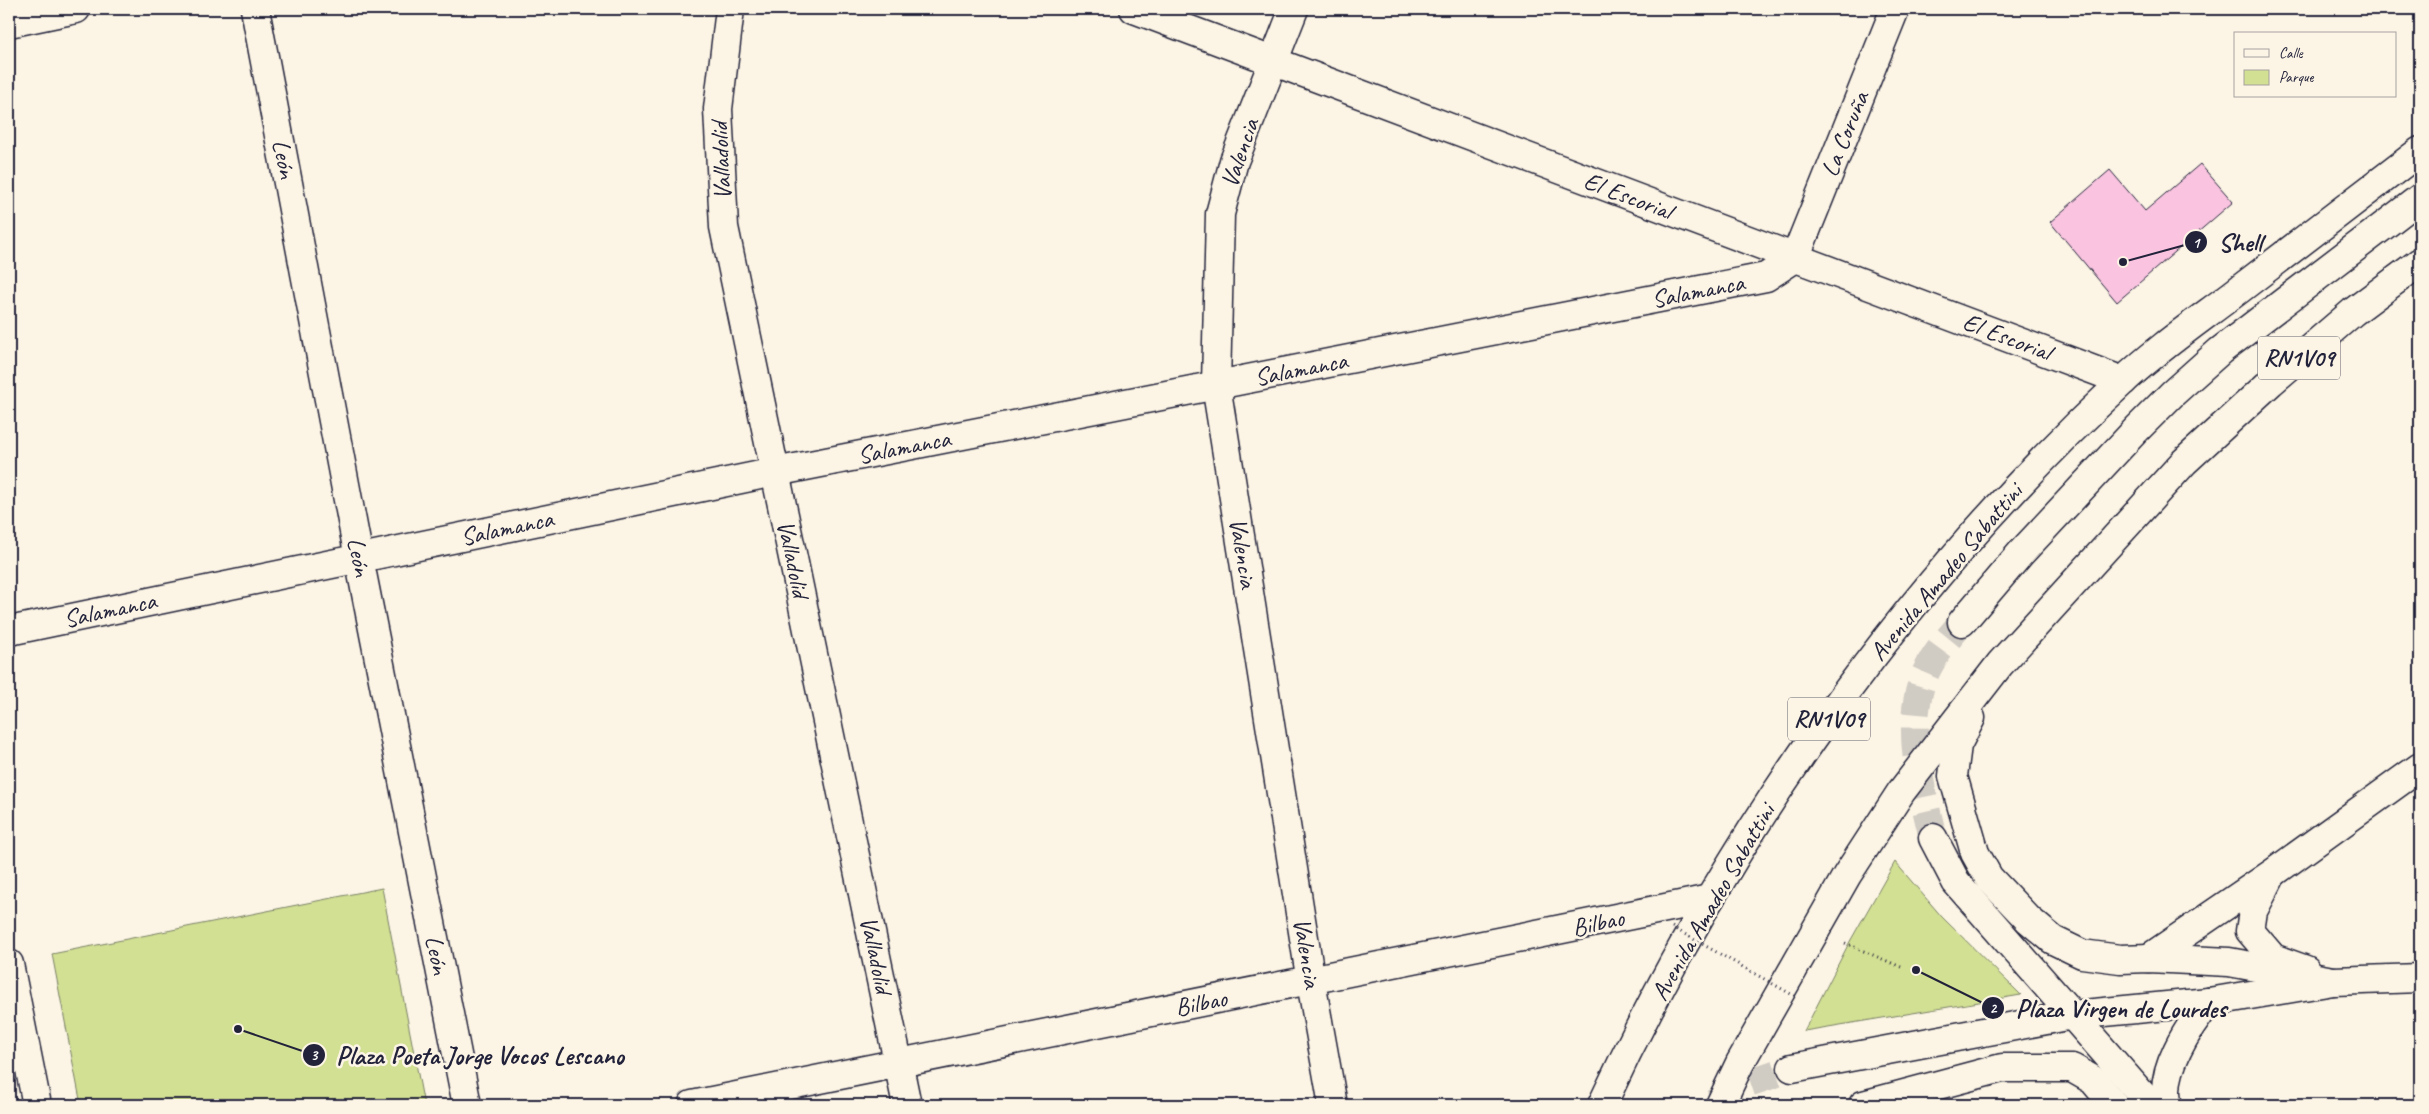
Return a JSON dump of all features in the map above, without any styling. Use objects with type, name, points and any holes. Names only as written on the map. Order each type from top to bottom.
[{"type":"street","points":[[9,22],[76,9]]},
{"type":"street","name":"León","points":[[255,9],[359,558],[467,1105]]},
{"type":"street","name":"Valladolid","points":[[730,9],[718,109],[724,227],[907,1105]]},
{"type":"street","name":"El Escorial","points":[[1134,9],[2123,381]]},
{"type":"street","name":"Valencia","points":[[1294,9],[1234,161],[1220,214],[1216,386],[1311,982],[1333,1105]]},
{"type":"street","name":"La Coruña","points":[[1795,258],[1895,9]]},
{"type":"street","name":"Avenida Amadeo Sabattini","points":[[1602,1105],[1710,899],[1796,764],[1934,578],[1982,522],[2123,381],[2152,356],[2420,151]]},
{"type":"street","points":[[1962,622],[2020,554],[2173,393],[2220,351],[2420,198]]},
{"type":"street","name":"Salamanca","points":[[9,631],[775,472],[1766,277],[1795,258]]},
{"type":"street","name":"RN1V09","points":[[1720,1105],[1740,1063],[1847,875],[1902,792],[2000,664],[2184,462],[2271,382],[2352,312],[2420,262]]},
{"type":"street","points":[[2000,664],[1957,745],[1953,776],[1975,853],[1989,878],[2029,920],[2053,940],[2082,954],[2120,959],[2149,958],[2230,962],[2333,981]]},
{"type":"street","points":[[2149,958],[2273,873],[2420,767]]},
{"type":"street","points":[[1933,838],[1945,865],[1956,882],[2150,1105]]},
{"type":"street","points":[[2273,873],[2253,911],[2250,931],[2273,958],[2333,981]]},
{"type":"street","name":"Bilbao","points":[[692,1105],[1311,982],[1710,899]]},
{"type":"street","points":[[9,964],[36,1105]]},
{"type":"street","points":[[1792,1068],[2073,1015],[2209,1002],[2333,981],[2420,978]]},
{"type":"street","points":[[2168,1105],[2166,1100],[2169,1075],[2177,1050],[2193,1022],[2209,1002]]},
{"type":"street","points":[[1863,1105],[2002,1068],[2072,1068],[2093,1080],[2114,1105]]},
{"type":"path","points":[[1672,927],[1798,998]]},
{"type":"path","points":[[1840,941],[1901,967]]},
{"type":"green space","points":[[1895,862],[1942,917],[2021,995],[1804,1031],[1848,945]]},
{"type":"green space","points":[[382,888],[424,1105],[81,1105],[52,954]]},
{"type":"building","points":[[2200,164],[2233,202],[2117,302],[2050,222],[2110,170],[2145,211]]},
{"type":"tunnel","points":[[1933,838],[1916,755],[1916,712],[1919,691],[1926,672],[1938,652],[1962,622]]},
{"type":"tunnel","points":[[1714,1103],[1745,1084],[1792,1068]]},
{"type":"place","name":"Shell","points":[[2123,262]]},
{"type":"place","name":"Plaza Virgen de Lourdes","points":[[1916,970]]},
{"type":"place","name":"Plaza Poeta Jorge Vocos Lescano","points":[[238,1029]]}]
